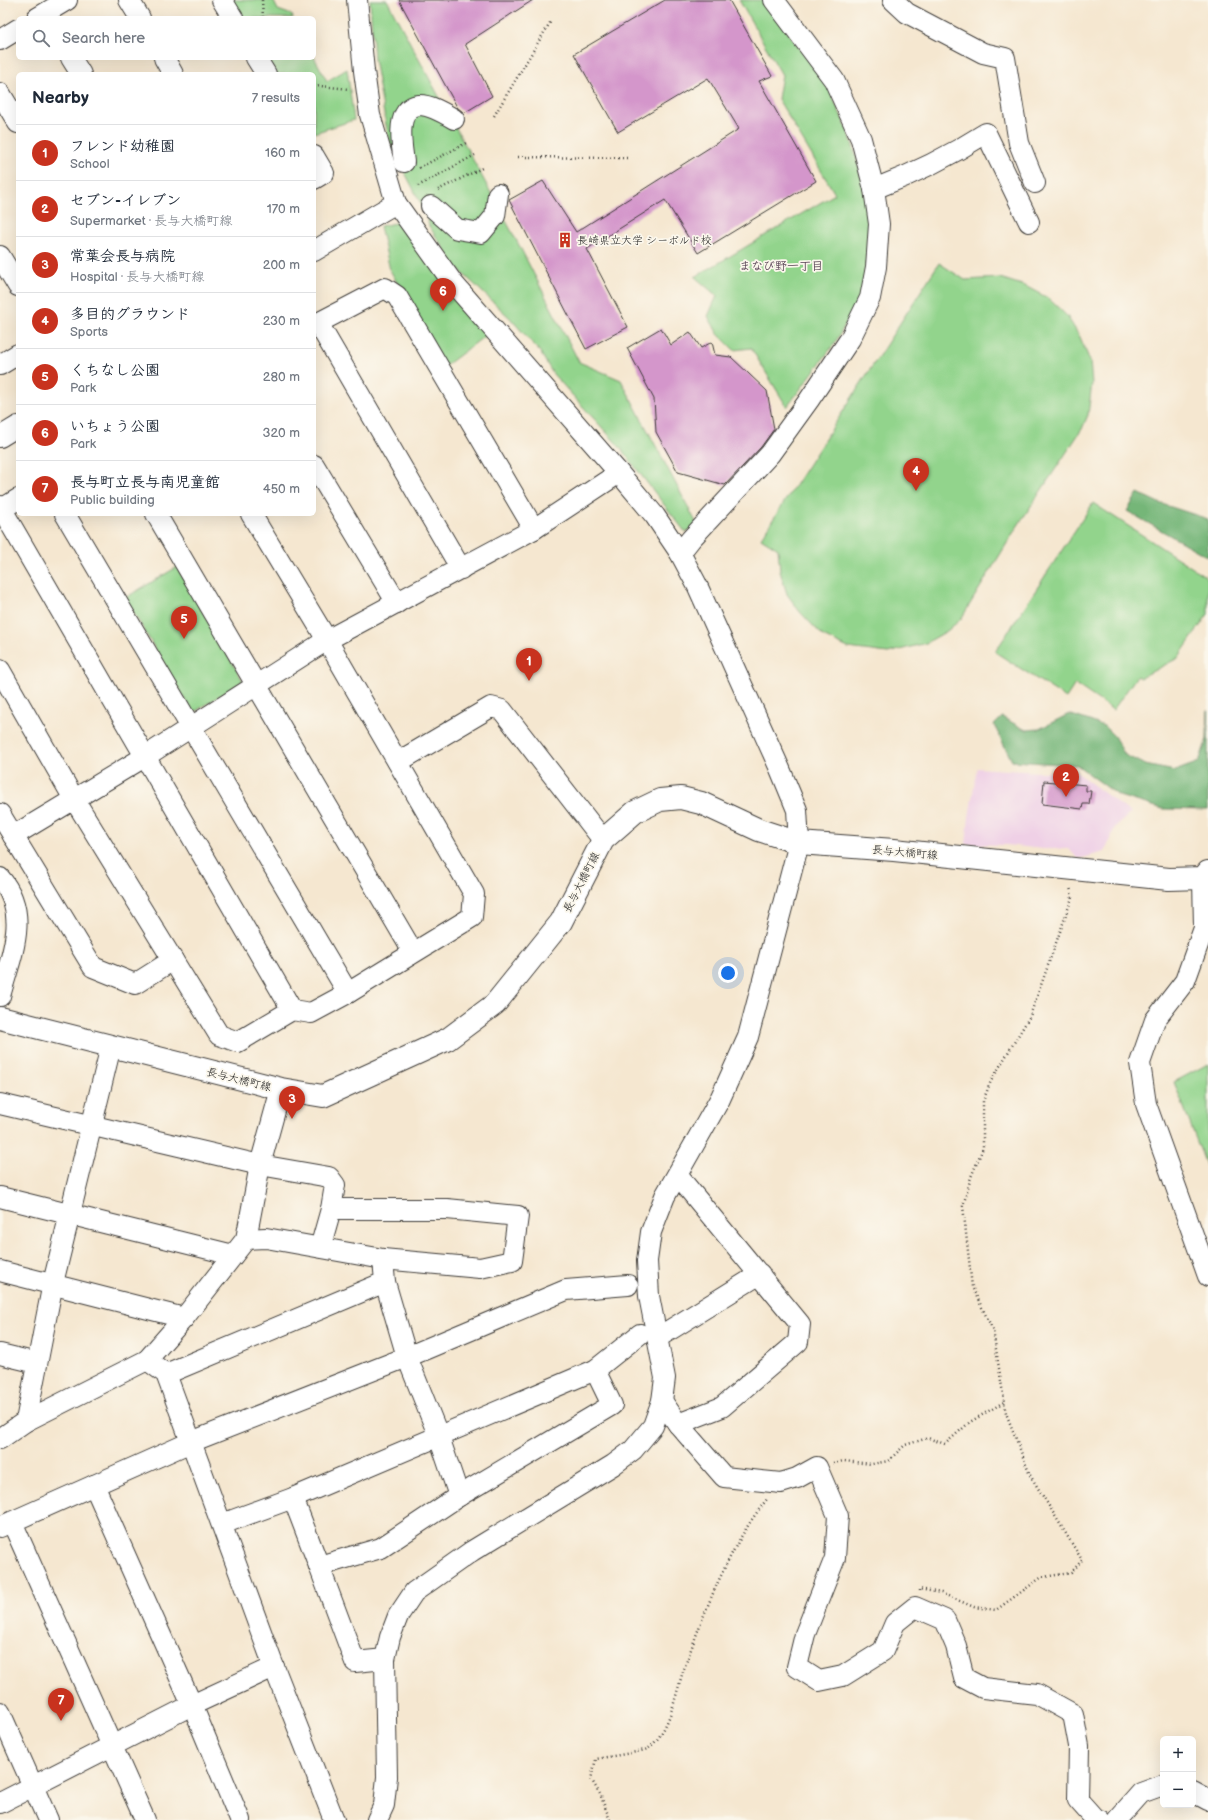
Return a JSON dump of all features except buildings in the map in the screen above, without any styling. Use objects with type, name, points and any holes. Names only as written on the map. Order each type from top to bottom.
[{"type":"main road","name":"長与大橋町線","points":[[0,1018],[280,1089],[323,1096],[448,1039],[496,1004],[561,922],[603,840],[635,812],[660,800],[681,798],[701,803],[759,830],[799,843],[894,850],[1169,879],[1206,875]]},
{"type":"street","points":[[41,12],[67,0]]},
{"type":"street","points":[[129,0],[139,16]]},
{"type":"street","points":[[222,0],[232,16]]},
{"type":"street","points":[[357,0],[366,88],[372,122],[396,203],[453,283],[619,473],[655,516],[680,553],[697,585],[797,810],[799,843],[748,1037],[720,1099],[678,1176],[665,1196],[652,1232],[647,1261],[649,1296],[648,1336],[665,1378],[662,1401],[653,1426],[633,1450],[606,1469],[472,1551],[414,1592],[398,1616],[390,1637],[385,1659],[387,1777],[384,1805],[377,1820]]},
{"type":"street","points":[[680,553],[691,539],[770,454],[850,340],[870,298],[876,267],[879,224],[874,189],[861,139],[834,80],[774,0]]},
{"type":"street","points":[[893,0],[907,13],[983,53],[1006,58],[1019,143],[1035,183]]},
{"type":"street","points":[[0,40],[16,30]]},
{"type":"street","points":[[72,60],[79,72]]},
{"type":"street","points":[[165,60],[172,72]]},
{"type":"street","points":[[257,60],[265,72]]},
{"type":"street","points":[[0,93],[16,120]]},
{"type":"street","points":[[409,167],[401,141],[402,119],[410,109],[419,105],[436,109],[454,119]]},
{"type":"street","points":[[874,189],[913,174],[955,152],[986,133],[1029,222]]},
{"type":"street","points":[[316,159],[324,173],[316,178]]},
{"type":"street","points":[[431,200],[457,229],[480,233],[495,216],[498,194]]},
{"type":"street","points":[[316,250],[396,203]]},
{"type":"street","points":[[0,256],[16,283]]},
{"type":"street","points":[[461,569],[316,324],[385,288],[397,296],[534,529]]},
{"type":"street","points":[[0,365],[16,355]]},
{"type":"street","points":[[0,436],[16,427]]},
{"type":"street","points":[[316,468],[398,603]]},
{"type":"street","points":[[13,836],[146,756],[327,640],[534,529],[619,473]]},
{"type":"street","points":[[5,506],[292,1010]]},
{"type":"street","points":[[66,516],[348,993]]},
{"type":"street","points":[[157,516],[414,952]]},
{"type":"street","points":[[3,681],[218,1035],[238,1042],[292,1010],[311,1013],[348,993],[472,917],[474,894],[327,640],[252,516]]},
{"type":"street","points":[[398,762],[491,707],[502,710],[603,840]]},
{"type":"street","points":[[0,814],[92,966],[135,984],[173,960]]},
{"type":"street","points":[[1206,875],[1204,928],[1185,981],[1155,1020],[1140,1064],[1146,1104],[1208,1276]]},
{"type":"street","points":[[0,878],[9,888],[15,908],[18,930],[0,996]]},
{"type":"street","points":[[26,1422],[53,1283],[92,1127],[110,1046]]},
{"type":"street","points":[[0,1439],[26,1422],[147,1360],[184,1318],[246,1239],[260,1165],[280,1089]]},
{"type":"street","points":[[0,1104],[92,1127],[260,1165],[329,1177],[334,1185],[331,1209],[320,1248]]},
{"type":"street","points":[[678,1176],[800,1324],[798,1342],[722,1407],[678,1424]]},
{"type":"street","points":[[0,1197],[233,1255]]},
{"type":"street","points":[[246,1239],[266,1238],[382,1259],[480,1268],[512,1261],[518,1216],[447,1209],[331,1209]]},
{"type":"street","points":[[382,1259],[384,1282],[407,1357],[439,1437],[459,1496]]},
{"type":"street","points":[[0,1271],[53,1283],[184,1318]]},
{"type":"street","points":[[222,1524],[293,1498],[595,1370],[648,1336],[760,1274]]},
{"type":"street","points":[[166,1374],[384,1282]]},
{"type":"street","points":[[145,1820],[112,1746],[6,1524],[191,1442],[407,1357],[566,1290],[628,1285]]},
{"type":"street","points":[[0,1354],[38,1363]]},
{"type":"street","points":[[147,1360],[166,1374],[274,1667],[334,1820]]},
{"type":"street","points":[[319,1566],[381,1548],[459,1496],[612,1405],[595,1370]]},
{"type":"street","points":[[662,1401],[678,1424],[724,1477],[781,1482],[797,1478],[817,1467],[838,1516],[835,1558],[805,1634],[796,1667],[818,1681],[843,1676],[883,1651],[895,1623],[915,1607],[945,1620],[956,1646],[964,1678],[983,1688],[1037,1694],[1073,1714],[1079,1746],[1078,1800],[1095,1820],[1100,1820]]},
{"type":"street","points":[[94,1486],[192,1705],[240,1820]]},
{"type":"street","points":[[293,1498],[355,1662],[385,1659]]},
{"type":"street","points":[[0,1803],[192,1705],[274,1667]]},
{"type":"street","points":[[0,1712],[48,1820]]},
{"type":"street","points":[[1117,1820],[1141,1793],[1160,1786]]},
{"type":"street","points":[[1196,1794],[1208,1800]]},
{"type":"path","points":[[262,0],[264,16]]},
{"type":"path","points":[[494,116],[551,21]]},
{"type":"path","points":[[316,87],[340,89],[366,88]]},
{"type":"path","points":[[409,167],[468,142]]},
{"type":"path","points":[[418,186],[475,155]]},
{"type":"path","points":[[518,157],[629,158]]},
{"type":"path","points":[[431,200],[482,168]]},
{"type":"path","points":[[915,1607],[919,1588],[941,1593],[974,1607],[996,1610],[1042,1577],[1071,1573],[1082,1560],[1030,1475],[1006,1413],[993,1330],[972,1287],[963,1206],[971,1177],[983,1148],[983,1101],[991,1081],[1030,1016],[1072,898],[1068,869]]},
{"type":"path","points":[[817,1467],[844,1461],[872,1464],[888,1461],[906,1445],[928,1438],[945,1444],[970,1422],[1004,1402]]},
{"type":"path","points":[[610,1820],[600,1794],[590,1779],[596,1758],[648,1749],[665,1729],[685,1666],[710,1601],[737,1546],[759,1508],[781,1482]]},
{"type":"shaded area","points":[[977,768],[1038,772],[1076,772],[1131,813],[1115,827],[1105,852],[1078,859],[1069,849],[1044,849],[1006,845],[966,844]]},
{"type":"green space","points":[[230,0],[273,0],[278,10],[292,16],[240,16]]},
{"type":"green space","points":[[370,0],[387,0],[520,247],[579,362],[621,380],[697,524],[686,533],[618,445],[553,374],[540,352],[510,318],[457,268],[429,226],[426,214],[389,141],[374,59]]},
{"type":"green space","points":[[739,0],[764,0],[828,86],[850,136],[865,188],[871,226],[862,294],[835,343],[787,407],[751,348],[734,350],[718,334],[708,316],[717,296],[695,277],[835,194],[778,99],[782,75]]},
{"type":"green space","points":[[265,60],[316,60],[327,81],[347,69],[354,120],[316,132],[316,72],[272,72]]},
{"type":"green space","points":[[396,223],[407,225],[490,332],[444,367],[390,270],[380,226]]},
{"type":"green space","points":[[939,263],[965,280],[1000,278],[1025,286],[1048,298],[1067,316],[1080,337],[1090,361],[1092,383],[1088,415],[1082,429],[1015,530],[961,619],[947,631],[926,643],[888,653],[848,648],[823,636],[800,612],[787,594],[780,571],[778,549],[761,538]]},
{"type":"green space","points":[[1138,493],[1159,503],[1208,519],[1208,557],[1127,511]]},
{"type":"green space","points":[[1093,503],[1208,578],[1208,614],[1178,658],[1140,678],[1137,676],[1113,710],[1075,684],[1066,698],[995,652]]},
{"type":"green space","points":[[177,567],[243,681],[193,713],[125,598]]},
{"type":"green space","points":[[1208,710],[1208,810],[1163,809],[1119,796],[1077,765],[1012,761],[994,725],[1002,717],[1026,730],[1039,729],[1069,714],[1104,726],[1114,736],[1125,755],[1145,765],[1175,771],[1199,762],[1207,739]]},
{"type":"green space","points":[[1208,1064],[1208,1170],[1174,1082]]},
{"type":"place","name":"長崎県立大学 シーボルド校","points":[[565,240]]},
{"type":"place","name":"いちょう公園","points":[[443,311]]},
{"type":"place","name":"多目的グラウンド","points":[[916,491]]},
{"type":"place","name":"くちなし公園","points":[[184,639]]},
{"type":"place","name":"フレンド幼稚園","points":[[529,681]]},
{"type":"place","name":"セブン-イレブン","points":[[1066,797]]},
{"type":"place","name":"常葉会長与病院","points":[[292,1119]]},
{"type":"place","name":"長与町立長与南児童館","points":[[61,1721]]},
{"type":"district","name":"まなび野一丁目","points":[[781,266]]}]
